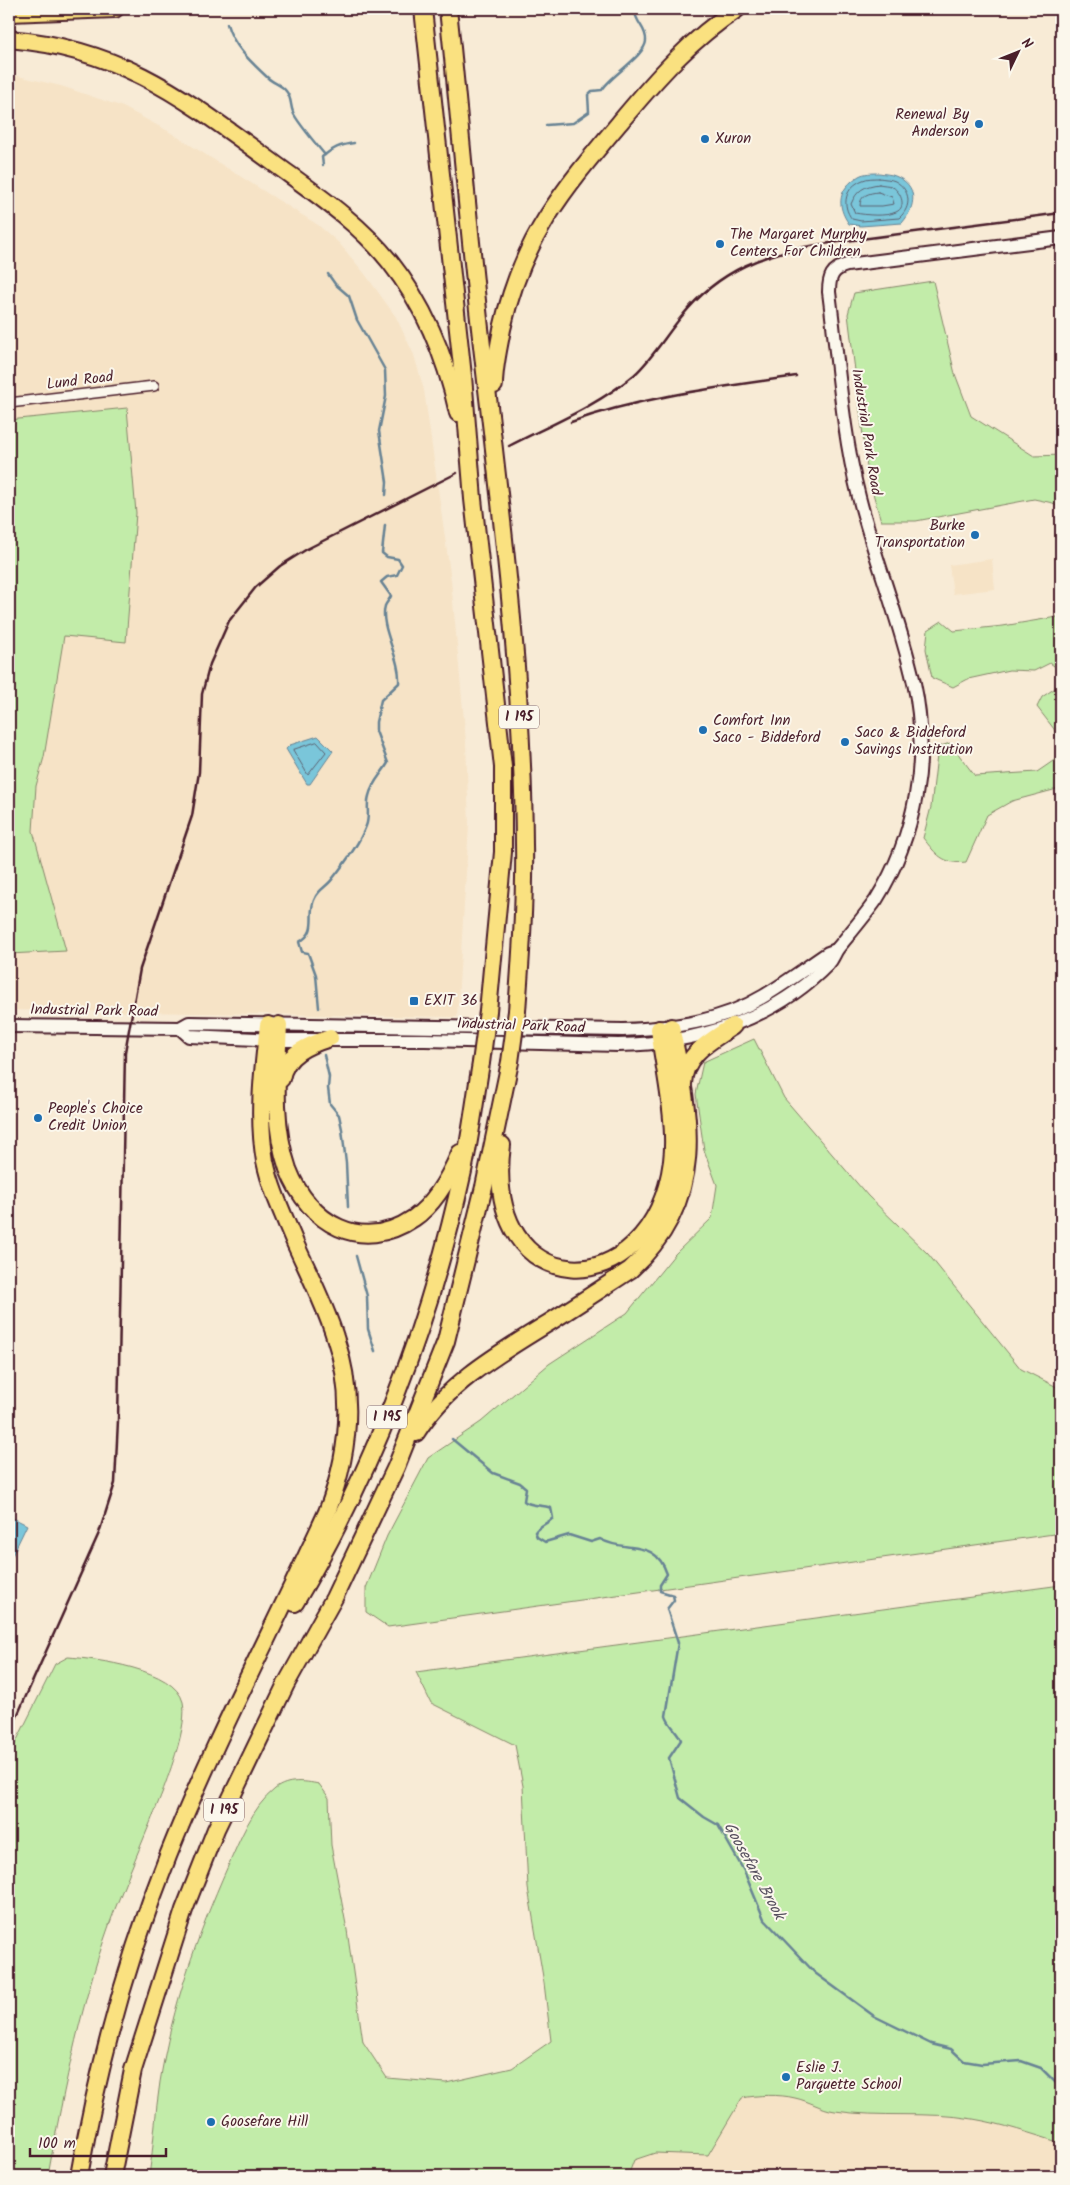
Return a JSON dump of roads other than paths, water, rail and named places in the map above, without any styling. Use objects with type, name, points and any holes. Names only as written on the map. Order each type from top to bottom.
[{"type":"highway","points":[[9,13],[115,9]]},
{"type":"highway","points":[[493,424],[494,376],[506,313],[525,257],[552,207],[576,175],[673,62],[705,32],[737,9]]},
{"type":"highway","points":[[423,14],[463,376],[473,499]]},
{"type":"highway","points":[[449,14],[470,234],[493,424]]},
{"type":"highway","points":[[9,40],[74,49],[102,58],[150,78],[182,97],[227,129],[334,207],[362,230],[389,261],[410,290],[433,333],[452,388],[473,499]]},
{"type":"highway","name":"I 195","points":[[112,2176],[133,2070],[184,1910],[234,1788],[286,1684],[334,1598],[396,1467],[446,1341],[484,1188],[510,1062],[517,1011],[521,953],[524,843],[516,671],[493,424]]},
{"type":"highway","name":"I 195","points":[[79,2176],[102,2063],[129,1969],[168,1856],[244,1689],[306,1584],[356,1487],[386,1418],[413,1347],[436,1275],[464,1170],[488,1011],[503,852],[502,767],[473,499]]},
{"type":"highway","points":[[683,1096],[683,1079],[688,1063],[699,1050],[732,1026]]},
{"type":"highway","points":[[273,1032],[281,1146],[289,1171],[299,1192],[310,1207],[330,1224],[347,1231],[363,1234],[394,1229],[414,1218],[427,1207],[454,1168],[472,1123]]},
{"type":"highway","points":[[244,1689],[328,1512],[342,1467],[348,1420],[345,1380],[335,1337],[278,1203],[265,1160],[262,1100],[263,1058],[273,1032]]},
{"type":"highway","points":[[510,1062],[500,1158],[504,1211],[518,1239],[528,1250],[545,1261],[562,1267],[576,1269],[592,1267],[614,1259],[638,1240],[655,1215],[667,1186],[673,1142],[666,1035]]},
{"type":"highway","points":[[396,1467],[425,1420],[443,1398],[466,1377],[630,1270],[652,1248],[670,1220],[686,1175],[689,1133],[683,1096],[666,1035]]},
{"type":"highway","points":[[278,1096],[283,1070],[290,1060],[305,1048],[330,1038]]},
{"type":"street","name":"Industrial Park Road","points":[[9,1026],[180,1028],[189,1023],[330,1038],[618,1045],[666,1035],[732,1026],[798,989],[827,965],[836,950],[855,929],[875,900],[898,858],[916,795],[921,742],[917,697],[910,665],[864,516],[852,462],[829,292],[830,279],[836,269],[847,265],[1061,238]]},
{"type":"street","name":"Lund Road","points":[[9,403],[154,386]]},
{"type":"street","name":"Industrial Park Road","points":[[273,1032],[623,1030],[666,1035],[744,1006],[766,995],[828,953],[836,950]]},
{"type":"water","points":[[879,173],[895,176],[908,185],[913,197],[907,217],[902,223],[861,226],[849,224],[842,210],[841,198],[843,192],[859,176]]},
{"type":"water","points":[[318,736],[333,751],[310,784],[307,784],[286,749],[290,745]]},
{"type":"water","points":[[9,1516],[27,1525],[10,1560],[9,1560]]},
{"type":"waterway","name":"Goosefare Brook","points":[[546,125],[573,123],[589,112],[588,95],[592,91],[602,90],[644,47],[646,37],[635,12],[639,9],[647,9]]},
{"type":"waterway","points":[[227,24],[243,53],[268,78],[286,91],[295,116],[325,155]]},
{"type":"waterway","name":"Goosefare Brook","points":[[323,165],[322,157],[329,151],[354,143]]},
{"type":"waterway","name":"Goosefare Brook","points":[[328,274],[335,284],[349,296],[357,320],[385,370],[386,396],[379,431],[387,482],[386,495]]},
{"type":"waterway","name":"Goosefare Brook","points":[[319,1008],[316,975],[308,953],[302,952],[299,942],[309,933],[313,904],[317,895],[331,881],[347,860],[360,840],[366,826],[370,791],[388,763],[376,731],[381,700],[399,683],[397,663],[387,633],[384,614],[385,606],[391,596],[381,582],[387,577],[397,575],[402,565],[398,559],[387,557],[382,553],[385,525]]},
{"type":"waterway","name":"Goosefare Brook","points":[[324,1055],[329,1077],[330,1104],[339,1115],[342,1129],[348,1207]]},
{"type":"waterway","name":"Goosefare Brook","points":[[356,1256],[367,1296],[368,1329],[375,1351]]},
{"type":"waterway","name":"Goosefare Brook","points":[[452,1439],[493,1473],[520,1483],[526,1488],[524,1501],[551,1508],[553,1518],[535,1532],[537,1537],[545,1542],[569,1535],[591,1542],[600,1539],[620,1546],[639,1548],[655,1555],[662,1562],[667,1574],[660,1585],[660,1591],[673,1595],[674,1600],[667,1609],[678,1643],[666,1716],[681,1740],[669,1758],[680,1798],[704,1817],[718,1825],[744,1871],[764,1919],[815,1973],[874,2016],[931,2044],[951,2049],[964,2061],[982,2064],[1021,2061],[1041,2068],[1061,2088]]},
{"type":"railway","points":[[509,446],[574,414],[620,386],[647,362],[696,300],[728,275],[763,258],[782,252],[823,244],[1061,213]]},
{"type":"railway","points":[[571,422],[626,405],[654,399],[796,376]]},
{"type":"railway","points":[[9,1734],[99,1533],[115,1483],[118,1420],[125,1052],[140,969],[192,816],[199,772],[202,694],[210,664],[229,621],[256,587],[280,566],[307,549],[457,473]]},
{"type":"place","name":"Renewal By Anderson","points":[[979,124]]},
{"type":"place","name":"Xuron","points":[[705,139]]},
{"type":"place","name":"The Margaret Murphy Centers For Children","points":[[720,244]]},
{"type":"place","name":"Burke Transportation","points":[[975,535]]},
{"type":"place","name":"Comfort Inn Saco - Biddeford","points":[[703,730]]},
{"type":"place","name":"Saco & Biddeford Savings Institution","points":[[845,742]]},
{"type":"place","name":"EXIT 36","points":[[414,1001]]},
{"type":"place","name":"People's Choice Credit Union","points":[[38,1118]]},
{"type":"place","name":"Eslie J. Parquette School","points":[[786,2077]]},
{"type":"place","name":"Goosefare Hill","points":[[211,2122]]}]
